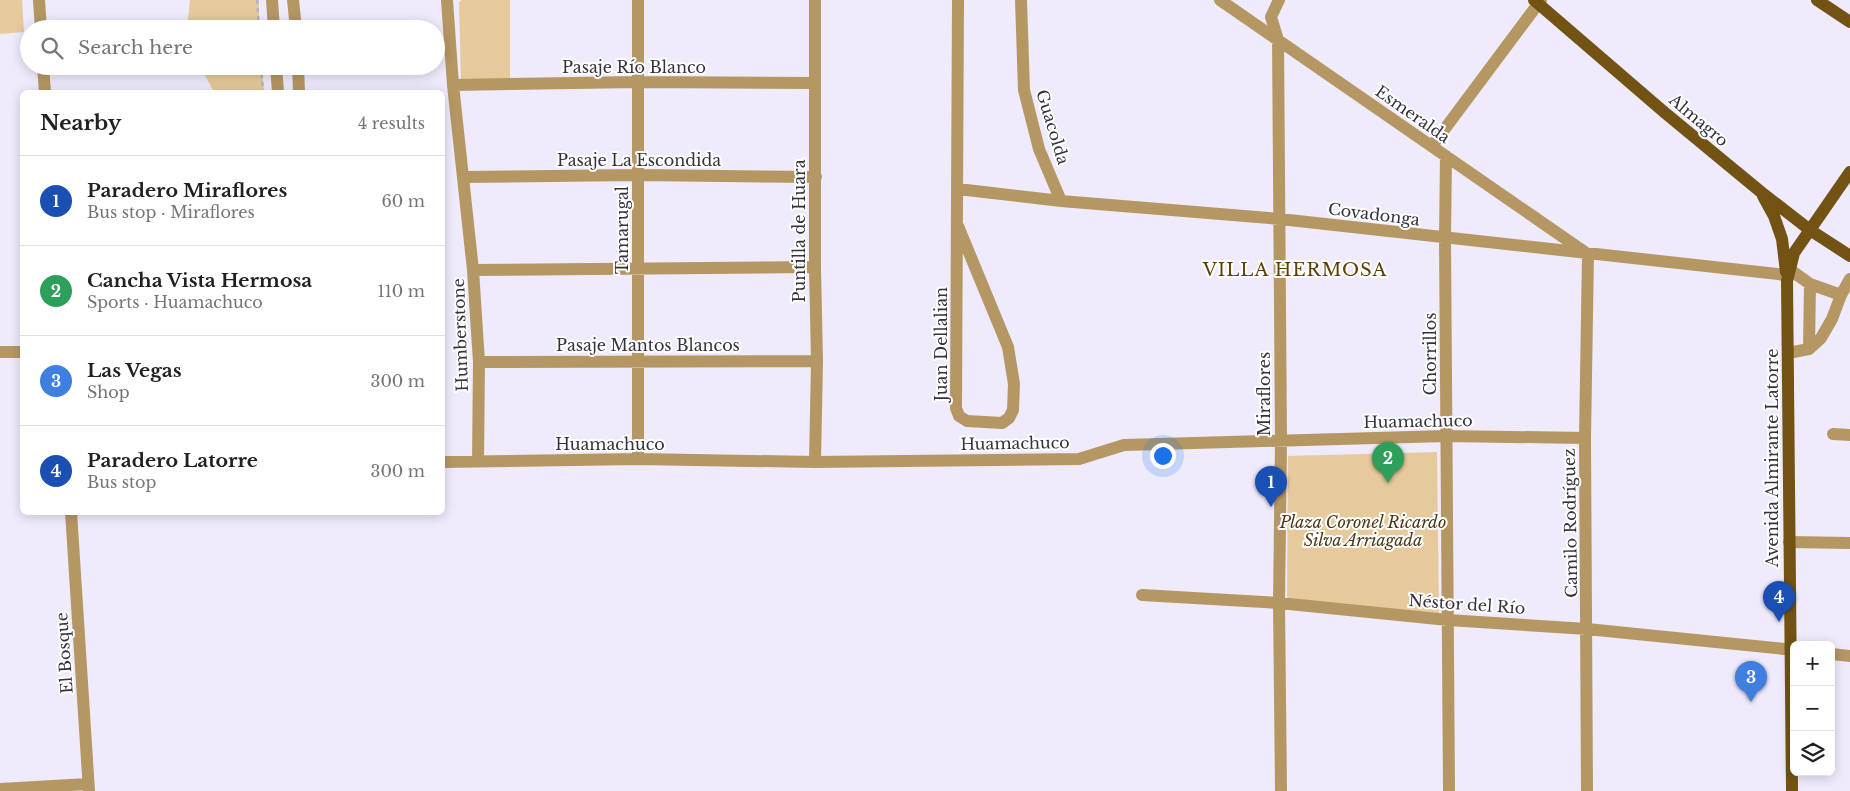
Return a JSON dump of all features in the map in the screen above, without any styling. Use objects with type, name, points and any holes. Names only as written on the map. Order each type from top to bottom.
[{"type":"main road","points":[[1817,0],[1850,22]]},
{"type":"main road","name":"Almagro","points":[[1537,1],[1664,112],[1761,192],[1810,230],[1850,256]]},
{"type":"main road","name":"Avenida Almirante Latorre","points":[[1792,641],[1787,275],[1794,254],[1850,172]]},
{"type":"main road","points":[[1761,192],[1774,216],[1782,239],[1787,275]]},
{"type":"main road","name":"Avenida Almirante Latorre","points":[[1792,686],[1792,791]]},
{"type":"street","points":[[39,0],[40,20]]},
{"type":"street","points":[[272,0],[273,20]]},
{"type":"street","points":[[293,0],[295,20]]},
{"type":"street","name":"Humberstone","points":[[447,0],[453,85],[473,270],[479,362],[478,460]]},
{"type":"street","name":"Tamarugal","points":[[638,0],[638,459]]},
{"type":"street","name":"Puntilla de Huara","points":[[815,0],[817,361],[815,462]]},
{"type":"street","name":"Juan Dellalian","points":[[958,0],[956,408],[959,416],[967,421],[1002,423],[1009,418],[1013,406],[1014,384],[1008,347],[958,226]]},
{"type":"street","name":"Guacolda","points":[[1021,0],[1024,90],[1040,149],[1061,201]]},
{"type":"street","name":"Esmeralda","points":[[1220,0],[1588,254]]},
{"type":"street","name":"Miraflores","points":[[1279,0],[1272,17],[1278,40],[1281,791]]},
{"type":"street","points":[[1432,146],[1537,1]]},
{"type":"street","points":[[44,75],[45,90]]},
{"type":"street","points":[[277,75],[278,90]]},
{"type":"street","points":[[298,75],[299,90]]},
{"type":"street","name":"Pasaje Río Blanco","points":[[453,85],[638,82],[815,83]]},
{"type":"street","name":"Chorrillos","points":[[1446,156],[1449,791]]},
{"type":"street","name":"Pasaje La Escondida","points":[[463,177],[638,175],[816,177]]},
{"type":"street","name":"Covadonga","points":[[958,189],[1061,201],[1280,219],[1445,239],[1787,275]]},
{"type":"street","name":"Camilo Rodríguez","points":[[1586,791],[1585,438],[1588,254]]},
{"type":"street","points":[[473,270],[815,267]]},
{"type":"street","points":[[1787,275],[1841,295]]},
{"type":"street","points":[[1788,353],[1809,348],[1821,338],[1850,279]]},
{"type":"street","points":[[1809,348],[1810,284]]},
{"type":"street","points":[[0,352],[20,352]]},
{"type":"street","name":"Pasaje Mantos Blancos","points":[[479,362],[638,360],[817,361]]},
{"type":"street","points":[[1833,434],[1850,435]]},
{"type":"street","name":"Huamachuco","points":[[445,462],[638,459],[815,462],[1079,458],[1124,445],[1446,436],[1585,438]]},
{"type":"street","name":"El Bosque","points":[[71,515],[89,788]]},
{"type":"street","points":[[1789,542],[1850,543]]},
{"type":"street","name":"Néstor del Río","points":[[1142,595],[1279,603],[1448,620],[1587,629],[1790,650]]},
{"type":"street","points":[[1835,654],[1850,656]]},
{"type":"street","points":[[0,789],[89,788]]},
{"type":"path","points":[[257,0],[258,20]]},
{"type":"path","points":[[262,75],[263,90]]},
{"type":"green space","points":[[0,0],[22,0],[23,20],[20,20],[20,32],[0,34]]},
{"type":"green space","points":[[190,0],[259,0],[259,20],[188,20]]},
{"type":"green space","points":[[461,0],[510,0],[510,79],[461,81],[459,3]]},
{"type":"green space","points":[[205,75],[263,75],[264,90],[213,90]]},
{"type":"green space","name":"Plaza Coronel Ricardo Silva Arriagada","points":[[1437,452],[1439,615],[1287,600],[1288,456]]},
{"type":"place","name":"Cancha Vista Hermosa","points":[[1388,483]]},
{"type":"place","name":"Paradero Miraflores","points":[[1271,507]]},
{"type":"place","name":"Paradero Latorre","points":[[1779,622]]},
{"type":"place","name":"Las Vegas","points":[[1751,702]]},
{"type":"district","name":"VILLA HERMOSA","points":[[1295,270]]}]
